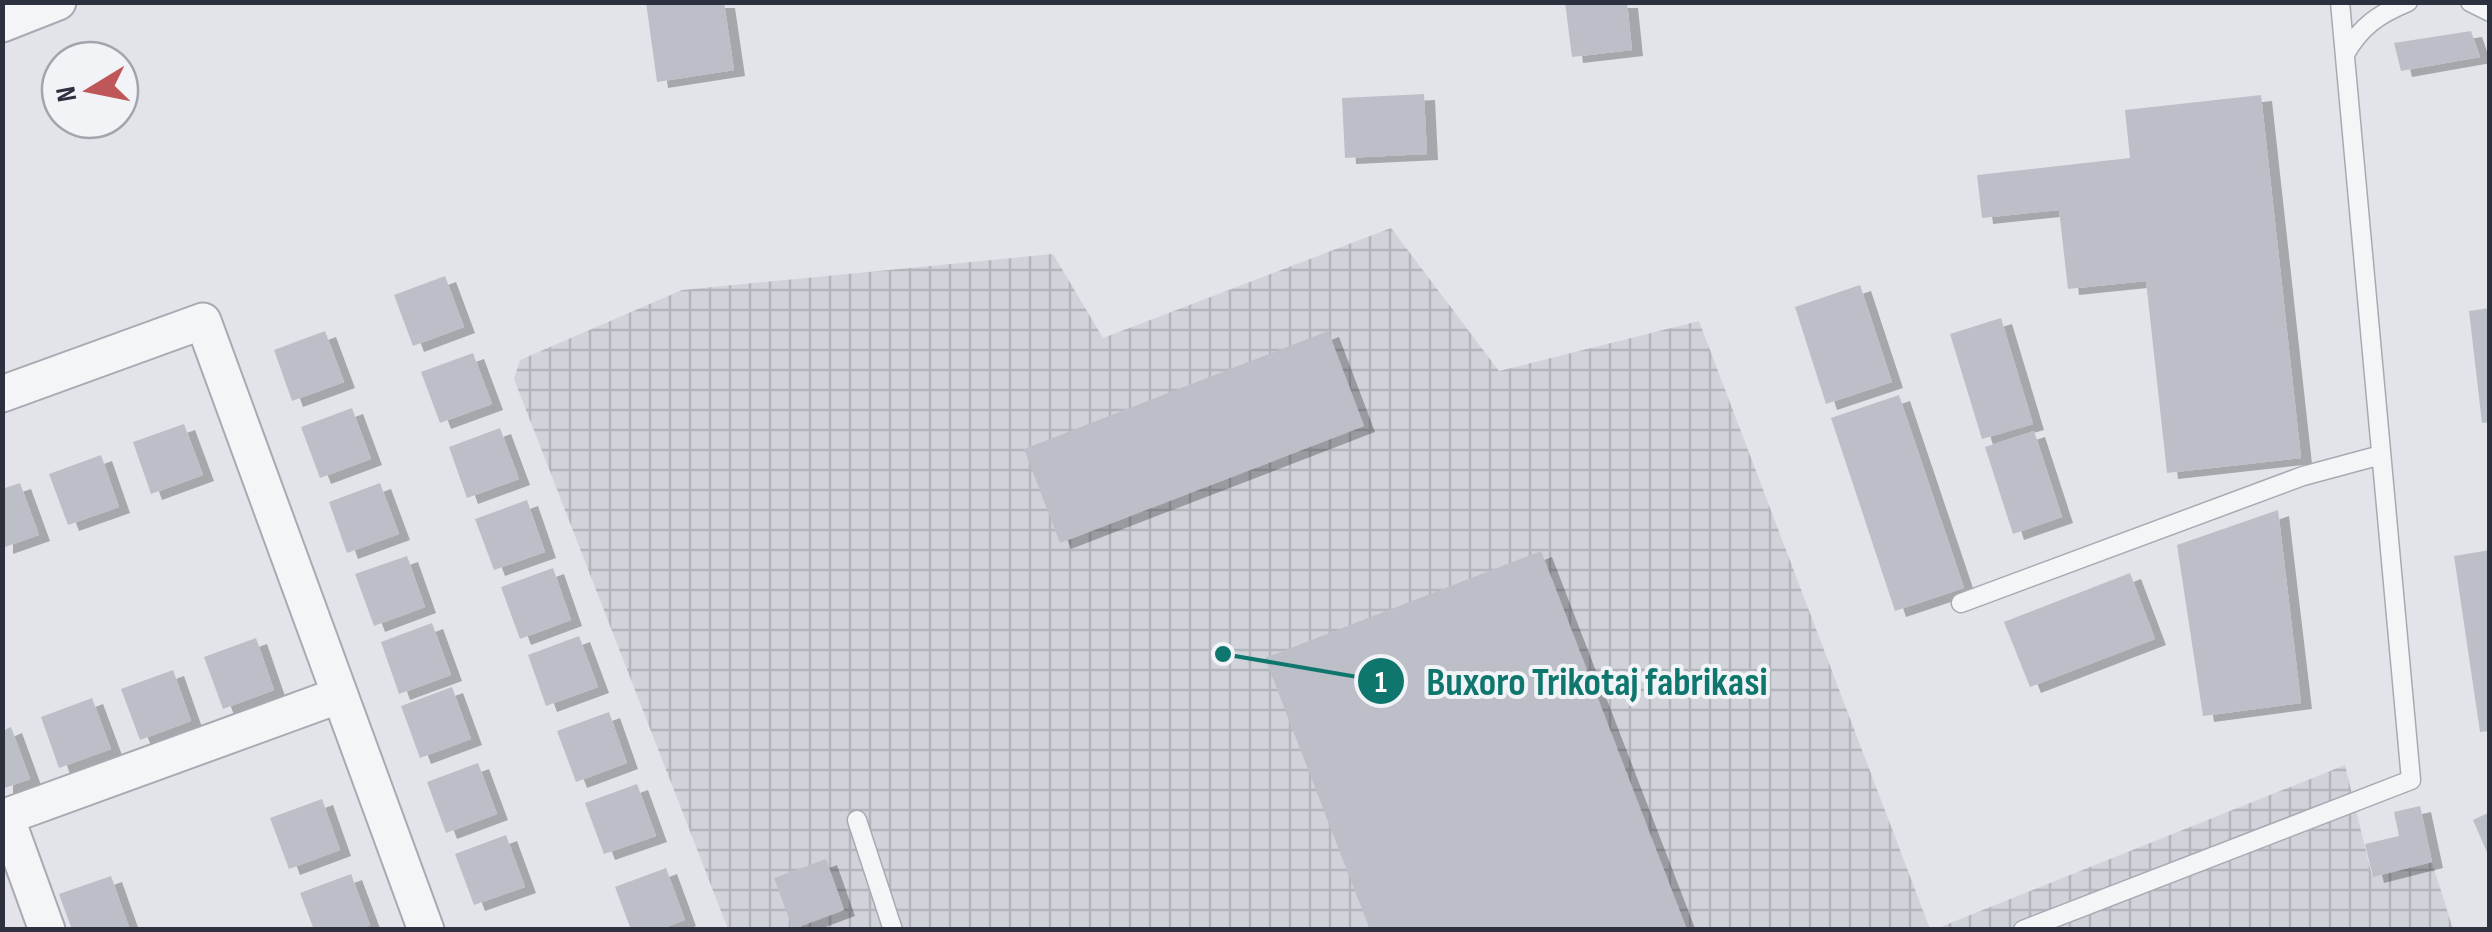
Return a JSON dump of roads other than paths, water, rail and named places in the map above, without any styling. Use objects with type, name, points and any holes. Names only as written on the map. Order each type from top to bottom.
[{"type":"street","points":[[2,24],[58,2]]},
{"type":"street","points":[[2,394],[203,321],[426,930]]},
{"type":"street","points":[[47,930],[4,817],[340,696]]},
{"type":"lane","points":[[2023,930],[2411,780],[2340,2]]},
{"type":"lane","points":[[2345,54],[2358,32],[2381,14],[2408,2]]},
{"type":"lane","points":[[2470,2],[2490,12]]},
{"type":"lane","points":[[1961,603],[2303,476],[2381,454]]},
{"type":"lane","points":[[857,820],[893,930]]},
{"type":"place","name":"Buxoro Trikotaj fabrikasi","points":[[1223,654]]}]
